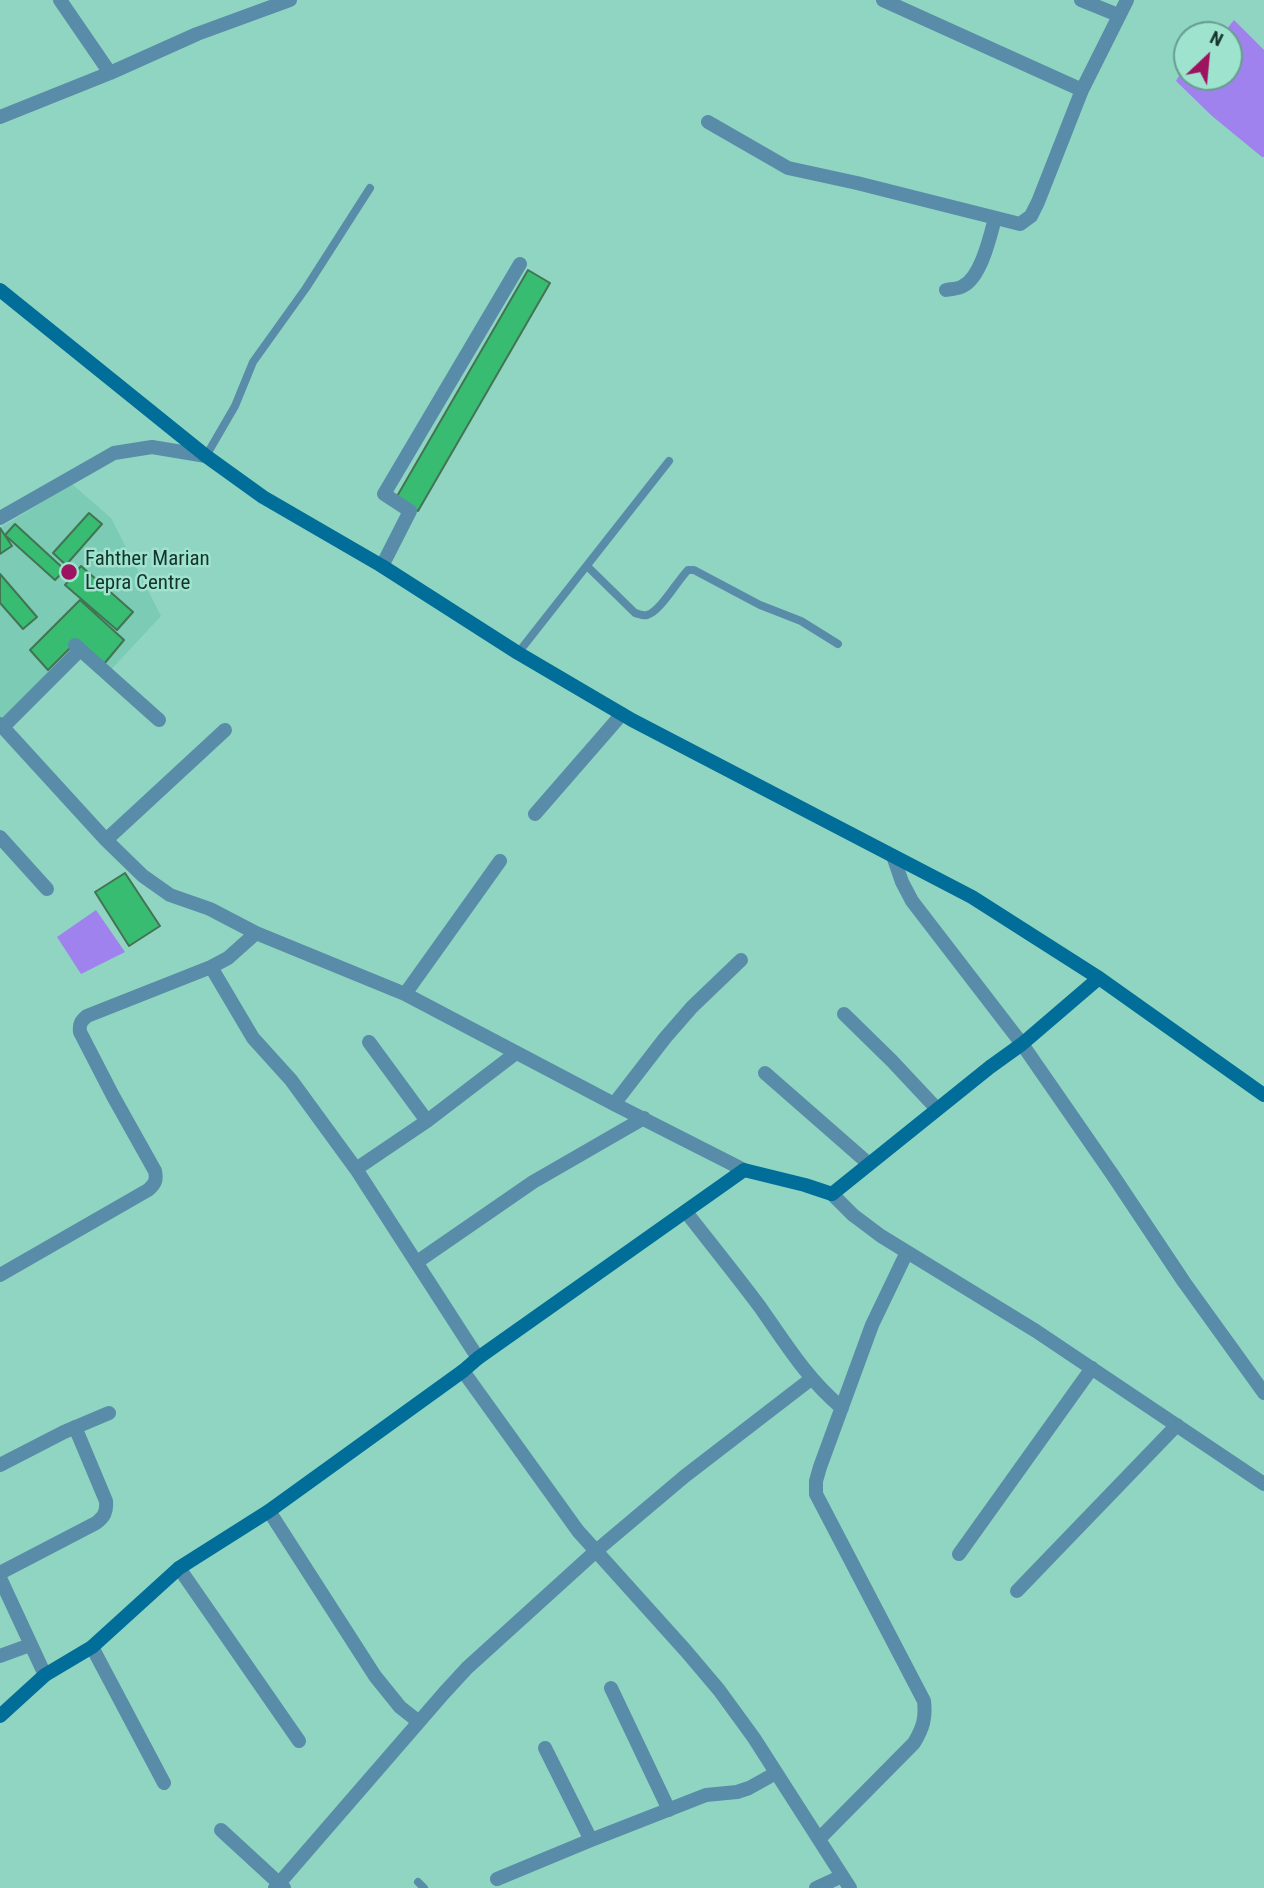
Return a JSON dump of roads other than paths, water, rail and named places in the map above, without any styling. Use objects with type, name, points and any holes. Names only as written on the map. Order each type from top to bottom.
[{"type":"main road","points":[[0,290],[206,456],[263,497],[382,566],[518,653],[622,714],[972,897],[1099,978],[1264,1095]]},
{"type":"main road","points":[[0,1716],[44,1675],[92,1647],[179,1568],[269,1511],[478,1358],[744,1170],[832,1194],[1021,1044],[1099,978]]},
{"type":"street","points":[[60,0],[110,73]]},
{"type":"street","points":[[0,117],[110,73],[197,34],[290,0]]},
{"type":"street","points":[[883,0],[1082,90]]},
{"type":"street","points":[[1081,0],[1118,15]]},
{"type":"street","points":[[708,122],[788,168],[1020,224],[1031,216],[1082,90],[1127,0]]},
{"type":"street","points":[[946,290],[964,286],[977,270],[995,218]]},
{"type":"street","points":[[382,566],[410,511],[384,494],[520,264]]},
{"type":"street","points":[[0,518],[114,453],[152,447],[206,456]]},
{"type":"street","points":[[159,720],[77,647],[2,725],[106,840],[143,876],[170,895],[210,909],[256,933],[405,994],[744,1170]]},
{"type":"street","points":[[535,814],[622,714]]},
{"type":"street","points":[[106,840],[225,730]]},
{"type":"street","points":[[0,837],[47,889]]},
{"type":"street","points":[[893,856],[912,901],[1021,1044],[1184,1282],[1264,1393]]},
{"type":"street","points":[[405,994],[500,861]]},
{"type":"street","points":[[0,1275],[148,1191],[154,1185],[155,1171],[80,1032],[79,1025],[82,1020],[211,967],[228,958],[256,933]]},
{"type":"street","points":[[614,1104],[692,1007],[741,960]]},
{"type":"street","points":[[211,967],[253,1038],[290,1080],[356,1169],[478,1358]]},
{"type":"street","points":[[844,1014],[937,1109]]},
{"type":"street","points":[[369,1042],[426,1121]]},
{"type":"street","points":[[356,1169],[426,1121],[516,1053]]},
{"type":"street","points":[[765,1073],[869,1164]]},
{"type":"street","points":[[416,1262],[533,1182],[644,1118]]},
{"type":"street","points":[[832,1194],[881,1236],[1036,1331],[1264,1484]]},
{"type":"street","points":[[686,1212],[759,1306],[811,1379],[842,1408]]},
{"type":"street","points":[[819,1839],[914,1743],[923,1729],[926,1714],[924,1701],[816,1494],[820,1467],[872,1325],[907,1252]]},
{"type":"street","points":[[959,1554],[1092,1368]]},
{"type":"street","points":[[463,1371],[578,1531],[686,1651],[754,1738],[846,1882],[816,1888]]},
{"type":"street","points":[[221,1830],[279,1887],[467,1668],[596,1551],[685,1476],[811,1379]]},
{"type":"street","points":[[0,1465],[109,1413]]},
{"type":"street","points":[[1017,1591],[1177,1425]]},
{"type":"street","points":[[44,1675],[0,1575],[96,1523],[107,1510],[75,1427]]},
{"type":"street","points":[[269,1511],[375,1676],[400,1707],[419,1722]]},
{"type":"street","points":[[179,1568],[299,1741]]},
{"type":"street","points":[[0,1656],[30,1645]]},
{"type":"street","points":[[92,1647],[164,1783]]},
{"type":"street","points":[[611,1688],[669,1810]]},
{"type":"street","points":[[545,1748],[591,1840]]},
{"type":"street","points":[[497,1879],[706,1795],[749,1788],[776,1773]]},
{"type":"lane","points":[[206,456],[236,406],[253,362],[306,288],[370,188]]},
{"type":"lane","points":[[518,653],[669,461]]},
{"type":"lane","points":[[587,566],[635,613],[650,614],[688,570],[694,570],[760,605],[801,621],[838,644]]},
{"type":"place","name":"Fahther Marian Lepra Centre","points":[[69,572]]}]
